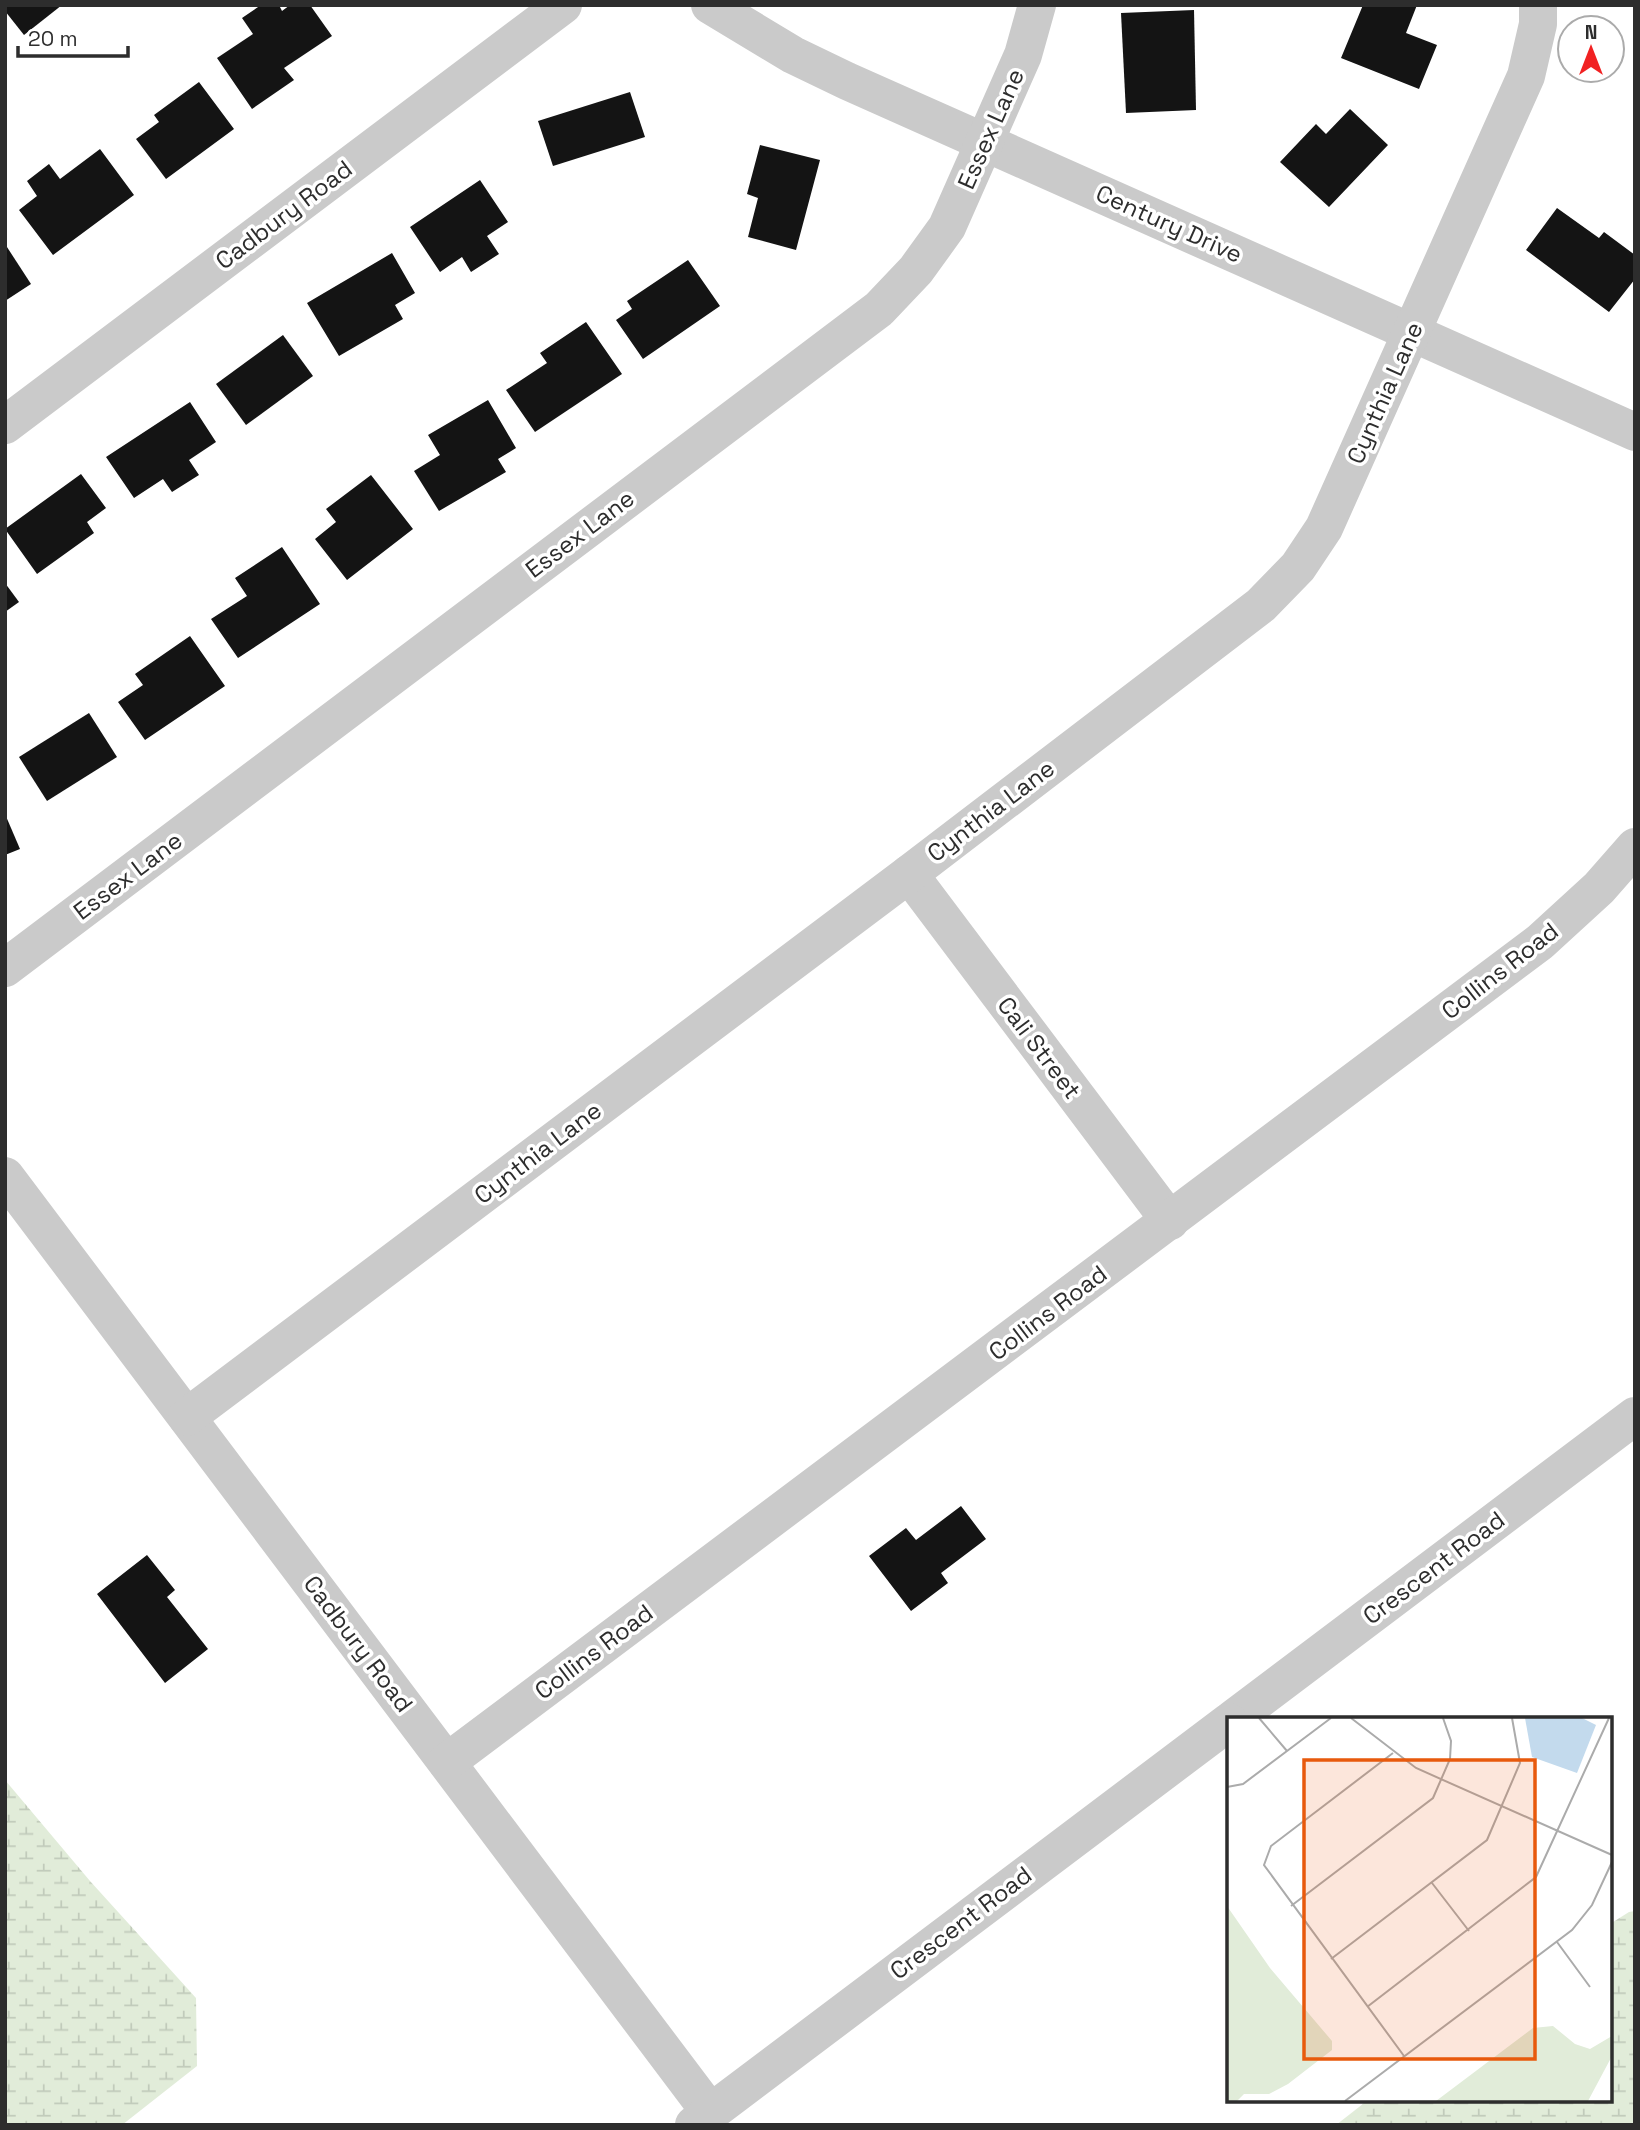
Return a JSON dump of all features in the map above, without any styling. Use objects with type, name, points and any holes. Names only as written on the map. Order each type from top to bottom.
[{"type":"street","name":"Cadbury Road","points":[[5,425],[563,5]]},
{"type":"street","name":"Century Drive","points":[[710,5],[793,55],[1635,432]]},
{"type":"street","name":"Essex Lane","points":[[5,968],[879,309],[916,271],[947,227],[1023,55],[1037,5]]},
{"type":"street","name":"Cynthia Lane","points":[[187,1417],[909,874],[1261,605],[1298,567],[1324,528],[1526,76],[1538,24],[1538,5]]},
{"type":"street","name":"Collins Road","points":[[447,1762],[1540,942],[1599,888],[1635,846]]},
{"type":"street","name":"Cali Street","points":[[909,874],[1170,1221]]},
{"type":"street","name":"Cadbury Road","points":[[5,1175],[447,1762],[702,2118]]},
{"type":"street","name":"Crescent Road","points":[[1236,1717],[1635,1416]]},
{"type":"street","name":"Crescent Road","points":[[702,2118],[1227,1724]]},
{"type":"green space","points":[[5,1780],[90,1881],[196,1998],[197,2066],[122,2125],[5,2125]]},
{"type":"green space","points":[[1635,1911],[1635,2125],[1336,2125],[1365,2102],[1612,2102],[1612,1923]]},
{"type":"building","points":[[5,5],[62,5],[24,35],[5,11]]},
{"type":"building","points":[[261,5],[279,5],[282,11],[290,5],[310,5],[332,36],[284,68],[294,80],[252,109],[217,58],[253,34],[242,18]]},
{"type":"building","points":[[1363,5],[1417,5],[1406,33],[1437,45],[1419,89],[1341,58]]},
{"type":"building","points":[[1194,10],[1196,110],[1126,113],[1121,13]]},
{"type":"building","points":[[199,82],[234,129],[166,179],[136,139],[159,122],[154,115]]},
{"type":"building","points":[[630,92],[645,137],[553,166],[538,121]]},
{"type":"building","points":[[1350,109],[1388,145],[1329,207],[1280,162],[1316,124],[1326,134]]},
{"type":"building","points":[[760,145],[820,160],[796,250],[748,237],[758,198],[747,194]]},
{"type":"building","points":[[100,149],[134,195],[53,255],[19,210],[37,196],[27,181],[49,164],[60,179]]},
{"type":"building","points":[[480,180],[508,222],[487,236],[499,254],[471,272],[462,257],[440,272],[410,227]]},
{"type":"building","points":[[1557,208],[1599,238],[1604,232],[1635,255],[1635,279],[1609,312],[1526,250]]},
{"type":"building","points":[[5,244],[31,284],[5,301]]},
{"type":"building","points":[[392,253],[415,293],[395,305],[403,319],[339,356],[307,303]]},
{"type":"building","points":[[688,260],[720,306],[643,359],[616,320],[632,309],[627,301]]},
{"type":"building","points":[[586,322],[622,374],[535,432],[506,390],[547,363],[540,353]]},
{"type":"building","points":[[283,335],[313,376],[246,425],[216,384]]},
{"type":"building","points":[[488,400],[516,448],[498,459],[506,472],[439,511],[414,471],[440,455],[428,435]]},
{"type":"building","points":[[190,402],[216,442],[189,460],[199,475],[172,492],[163,479],[134,498],[106,457]]},
{"type":"building","points":[[81,474],[106,508],[87,522],[94,533],[37,574],[5,529]]},
{"type":"building","points":[[371,475],[413,529],[347,580],[315,539],[336,522],[326,509]]},
{"type":"building","points":[[282,547],[320,604],[238,658],[211,619],[247,596],[235,578]]},
{"type":"building","points":[[5,583],[19,602],[5,612]]},
{"type":"building","points":[[190,636],[225,686],[145,740],[118,702],[143,685],[135,674]]},
{"type":"building","points":[[89,713],[117,757],[47,801],[19,757]]},
{"type":"building","points":[[5,814],[20,849],[5,855]]},
{"type":"building","points":[[961,1506],[986,1539],[941,1573],[948,1583],[911,1611],[869,1556],[906,1528],[916,1540]]},
{"type":"building","points":[[147,1555],[175,1590],[167,1597],[208,1649],[165,1683],[97,1594]]}]
